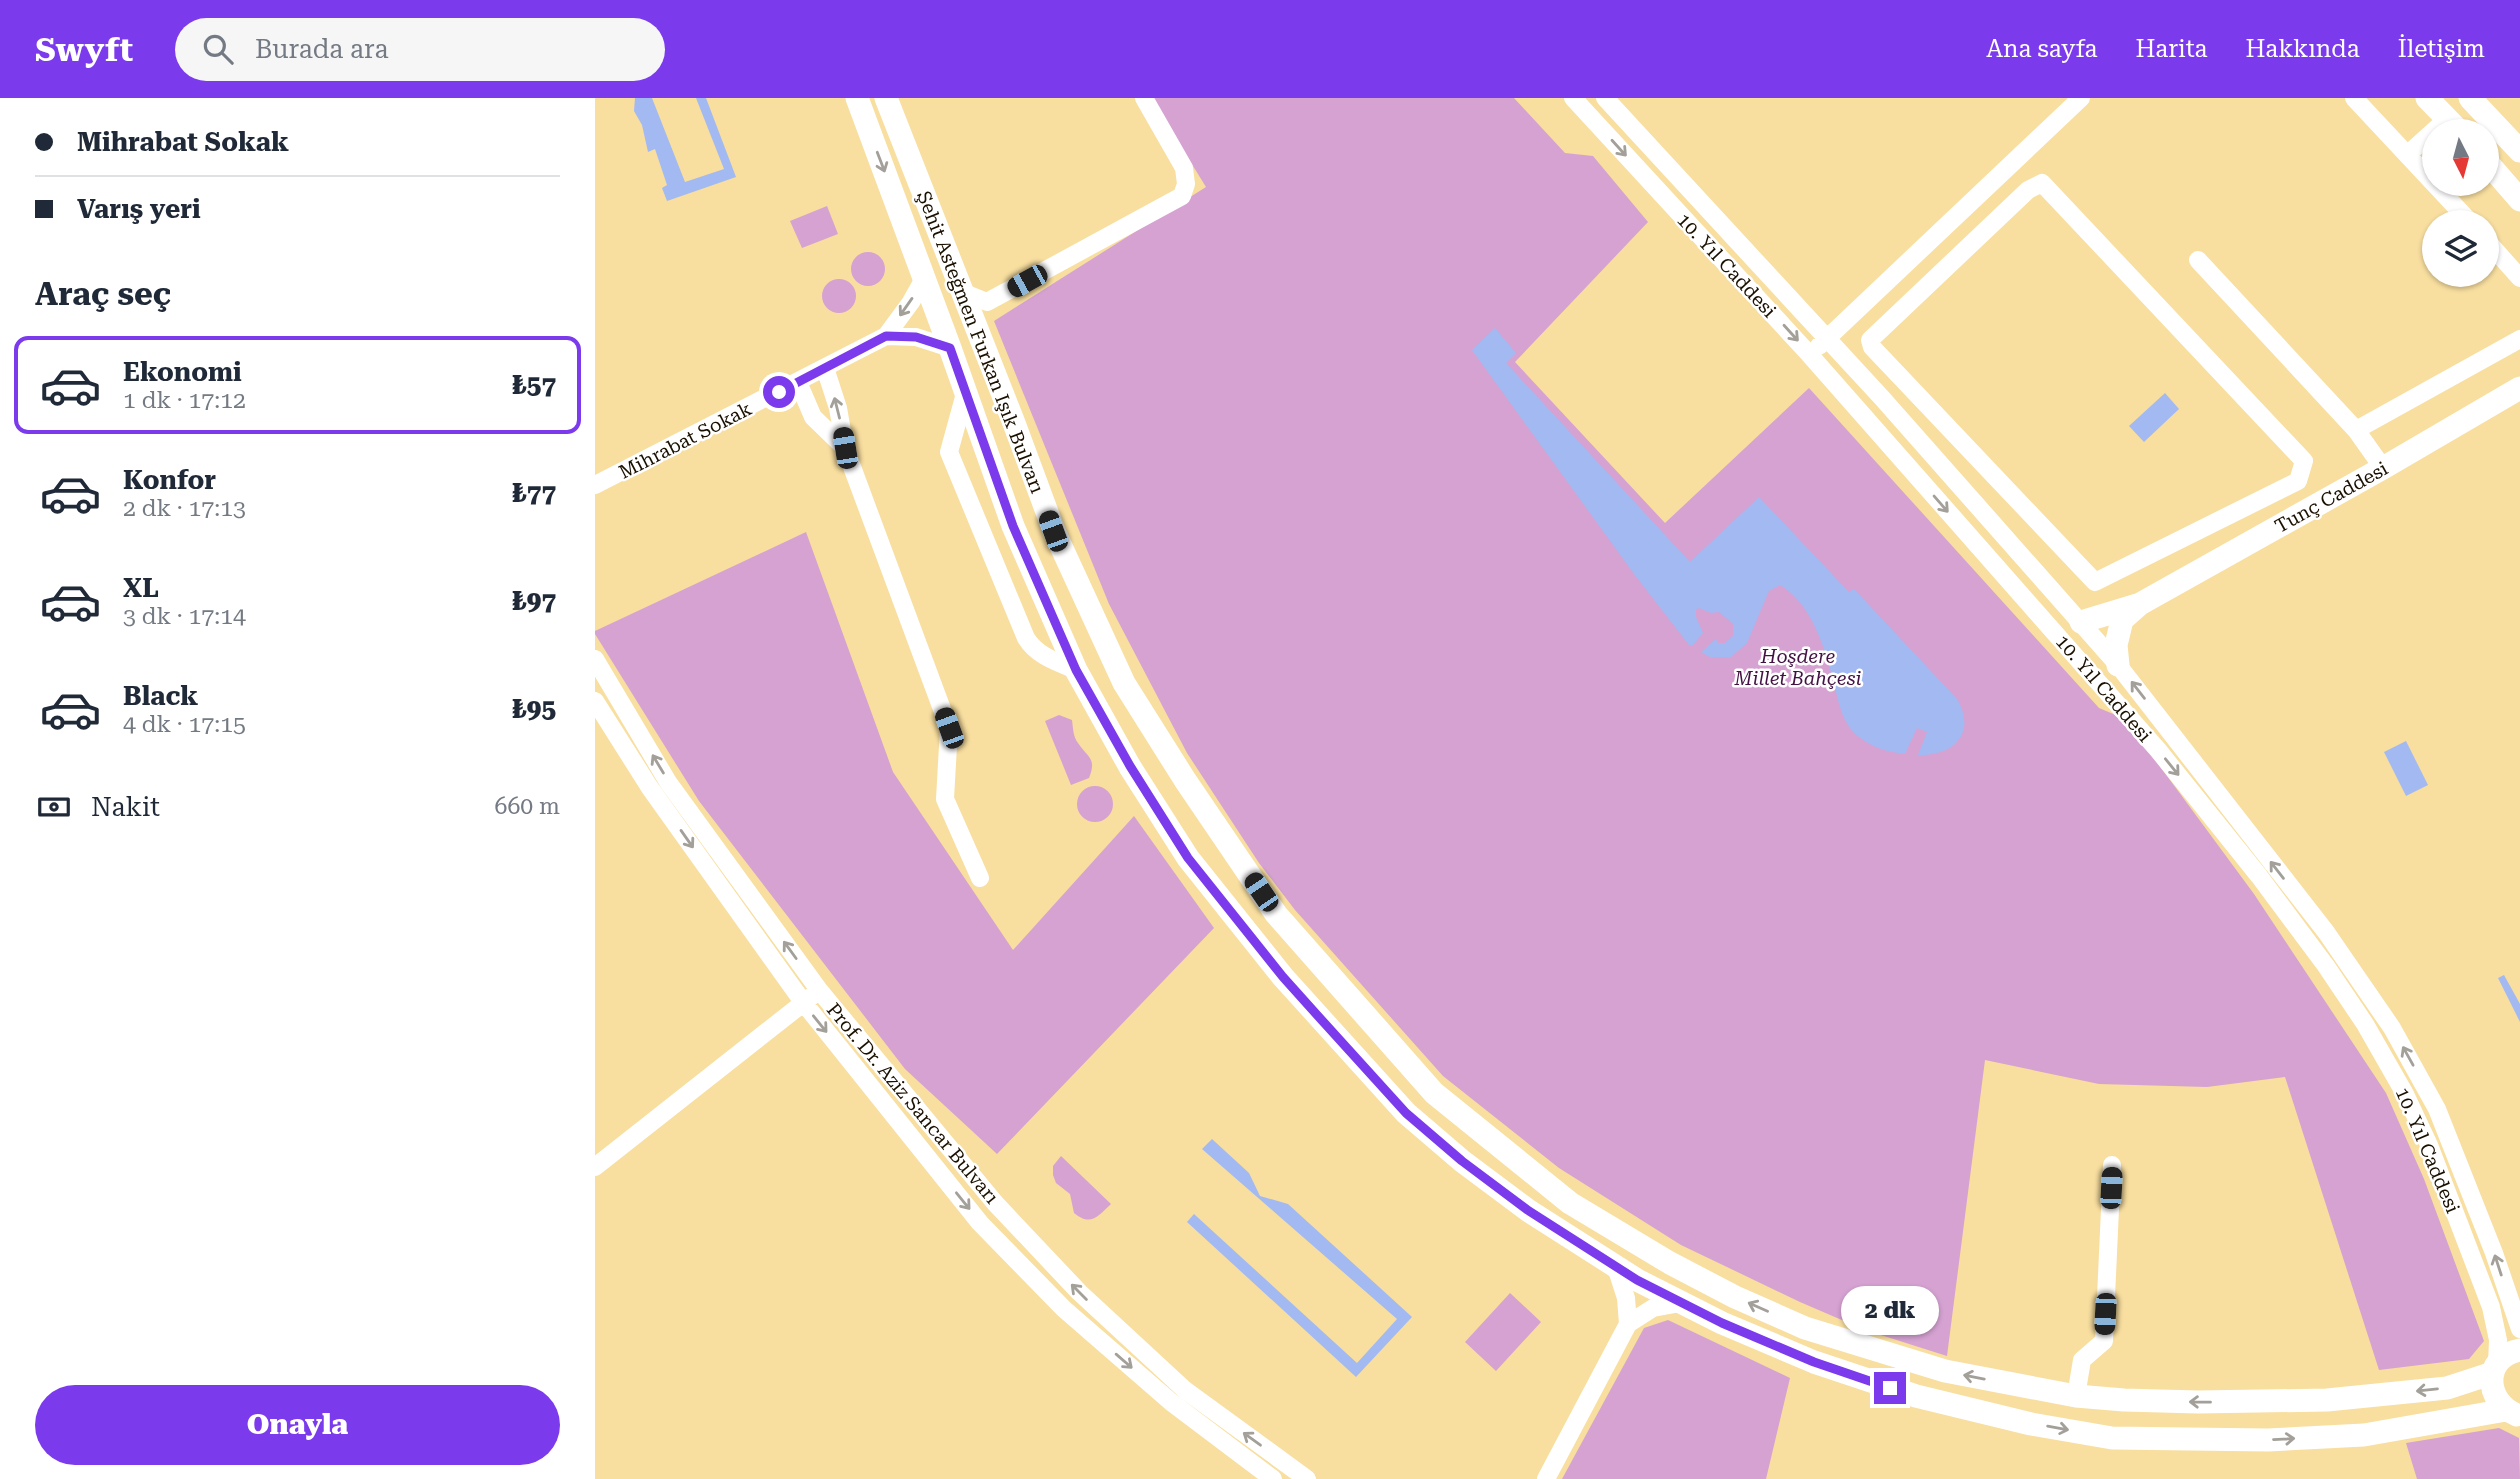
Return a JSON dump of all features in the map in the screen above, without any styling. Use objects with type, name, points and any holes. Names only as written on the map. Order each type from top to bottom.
[{"type":"main road","name":"Şehit Asteğmen Furkan Işık Bulvarı","points":[[857,98],[925,277],[1013,526],[1076,670],[1130,766],[1188,858],[1291,987],[1406,1113],[1462,1161],[1529,1211],[1616,1267],[1722,1323],[1814,1362],[1916,1396],[2031,1424],[2112,1438],[2268,1440],[2364,1435],[2513,1413]]},
{"type":"main road","name":"Şehit Asteğmen Furkan Işık Bulvarı","points":[[886,98],[1014,424],[1053,531],[1124,683],[1185,780],[1276,915],[1434,1093],[1570,1203],[1670,1263],[1735,1297],[1805,1328],[1945,1371],[2076,1396],[2250,1403],[2327,1400],[2447,1388],[2495,1369],[2504,1356],[2520,1350]]},
{"type":"main road","points":[[2427,98],[2447,119]]},
{"type":"main road","points":[[2470,98],[2520,151]]},
{"type":"main road","points":[[2499,176],[2520,200]]},
{"type":"main road","points":[[931,300],[962,292]]},
{"type":"main road","name":"Tunç Caddesi","points":[[2081,622],[2140,604],[2510,398],[2520,388]]},
{"type":"main road","name":"Tunç Caddesi","points":[[2118,665],[2116,645],[2122,620],[2140,604]]},
{"type":"main road","points":[[2495,1369],[2493,1394],[2498,1403],[2513,1413]]},
{"type":"main road","points":[[2112,1438],[2124,1400]]},
{"type":"street","points":[[962,292],[987,302],[1182,196],[1186,184],[1184,167],[1144,98]]},
{"type":"street","name":"10. Yıl Caddesi","points":[[1573,98],[1809,354],[2158,750],[2259,876],[2326,966],[2365,1024],[2399,1082],[2429,1144],[2497,1326],[2495,1369]]},
{"type":"street","name":"10. Yıl Caddesi","points":[[1605,98],[1828,339],[2081,622],[2118,665],[2326,932],[2392,1028],[2437,1109],[2494,1253],[2520,1329]]},
{"type":"street","points":[[1809,354],[2081,98]]},
{"type":"street","points":[[2354,98],[2459,210]]},
{"type":"street","points":[[2407,155],[2422,145]]},
{"type":"street","points":[[1666,199],[1692,177],[1703,188]]},
{"type":"street","points":[[2042,183],[2304,461],[2298,481],[2095,582],[1872,347],[1870,340],[2028,190],[2042,183]]},
{"type":"street","points":[[2499,254],[2520,278]]},
{"type":"street","points":[[2199,260],[2356,430],[2383,468]]},
{"type":"street","points":[[886,336],[911,302],[925,277]]},
{"type":"street","points":[[886,336],[916,337],[950,348]]},
{"type":"street","name":"Mihrabat Sokak","points":[[595,485],[886,336]]},
{"type":"street","points":[[2356,430],[2520,339]]},
{"type":"street","points":[[825,368],[838,408],[845,448],[949,728],[945,799],[981,878]]},
{"type":"street","points":[[798,382],[813,417],[845,448]]},
{"type":"street","points":[[965,390],[949,452],[1026,638],[1032,648],[1041,654],[1076,670]]},
{"type":"street","name":"Prof. Dr. Aziz Sancar Bulvarı","points":[[595,659],[668,782],[819,990],[995,1203],[1079,1292],[1185,1390],[1307,1479]]},
{"type":"street","name":"Prof. Dr. Aziz Sancar Bulvarı","points":[[595,701],[650,788],[803,1003],[980,1223],[1065,1309],[1171,1402],[1273,1479]]},
{"type":"street","points":[[595,1167],[819,990]]},
{"type":"street","points":[[2076,1396],[2082,1360],[2103,1341],[2112,1165]]},
{"type":"street","points":[[1616,1267],[1626,1297],[1628,1324]]},
{"type":"street","points":[[1546,1479],[1628,1324],[1653,1308],[1680,1303]]},
{"type":"green space","name":"Hoşdere Millet Bahçesi","points":[[1151,98],[1514,98],[1565,153],[1593,156],[1648,222],[1515,362],[1665,523],[1809,388],[2099,708],[2125,719],[2254,894],[2386,1093],[2424,1179],[2484,1341],[2469,1359],[2379,1370],[2285,1077],[2207,1087],[2099,1084],[1985,1060],[1947,1356],[1865,1330],[1681,1245],[1559,1168],[1443,1076],[1295,910],[1259,863],[1187,753],[1109,604],[994,321],[1206,187]]},
{"type":"green space","points":[[827,206],[838,234],[802,248],[790,221]]},
{"type":"green space","points":[[868,252],[880,257],[885,269],[880,281],[868,286],[856,281],[851,269],[856,257]]},
{"type":"green space","points":[[839,279],[851,284],[856,296],[851,308],[839,313],[827,308],[822,296],[827,284]]},
{"type":"green space","points":[[806,532],[893,772],[1013,950],[1134,816],[1214,928],[997,1154],[905,1069],[699,801],[595,634],[595,631]]},
{"type":"green space","points":[[1059,715],[1072,720],[1076,741],[1092,762],[1089,778],[1071,785],[1045,721]]},
{"type":"green space","points":[[1095,786],[1108,791],[1113,804],[1108,817],[1095,822],[1082,817],[1077,804],[1082,791]]},
{"type":"green space","points":[[1061,1156],[1111,1204],[1094,1218],[1085,1219],[1074,1213],[1070,1194],[1056,1183],[1053,1166]]},
{"type":"green space","points":[[1510,1293],[1541,1322],[1496,1371],[1465,1342]]},
{"type":"green space","points":[[1668,1320],[1790,1378],[1766,1479],[1562,1479],[1644,1328]]},
{"type":"green space","points":[[2499,1428],[2519,1438],[2520,1479],[2417,1479],[2406,1443]]},
{"type":"water","points":[[635,98],[652,98],[685,182],[724,169],[696,98],[706,98],[736,177],[667,201],[662,188],[667,185],[655,149],[648,152],[642,125],[634,111]]},
{"type":"water","points":[[1495,328],[1516,353],[1506,363],[1690,562],[1759,497],[1849,592],[1854,589],[1957,699],[1963,711],[1964,722],[1959,740],[1942,751],[1918,755],[1927,732],[1917,728],[1905,754],[1881,749],[1853,732],[1842,713],[1816,629],[1801,604],[1780,585],[1769,591],[1747,643],[1731,657],[1710,657],[1701,652],[1716,639],[1718,643],[1725,643],[1733,636],[1733,624],[1719,612],[1711,613],[1699,608],[1696,610],[1703,633],[1693,645],[1689,645],[1634,574],[1472,350]]},
{"type":"water","points":[[2165,393],[2179,409],[2144,442],[2129,426]]},
{"type":"water","points":[[2406,741],[2428,785],[2406,796],[2384,752]]},
{"type":"water","points":[[2504,975],[2520,1004],[2520,1022],[2498,978]]},
{"type":"water","points":[[1212,1139],[1249,1173],[1260,1196],[1288,1204],[1412,1317],[1356,1377],[1187,1222],[1194,1214],[1357,1363],[1397,1319],[1202,1149]]},
{"type":"route","points":[[779,392],[886,336],[916,337],[950,348],[1013,526],[1076,670],[1130,766],[1188,858],[1283,977],[1318,1016],[1406,1113],[1462,1161],[1529,1211],[1637,1280],[1722,1323],[1814,1362],[1890,1388]]}]
